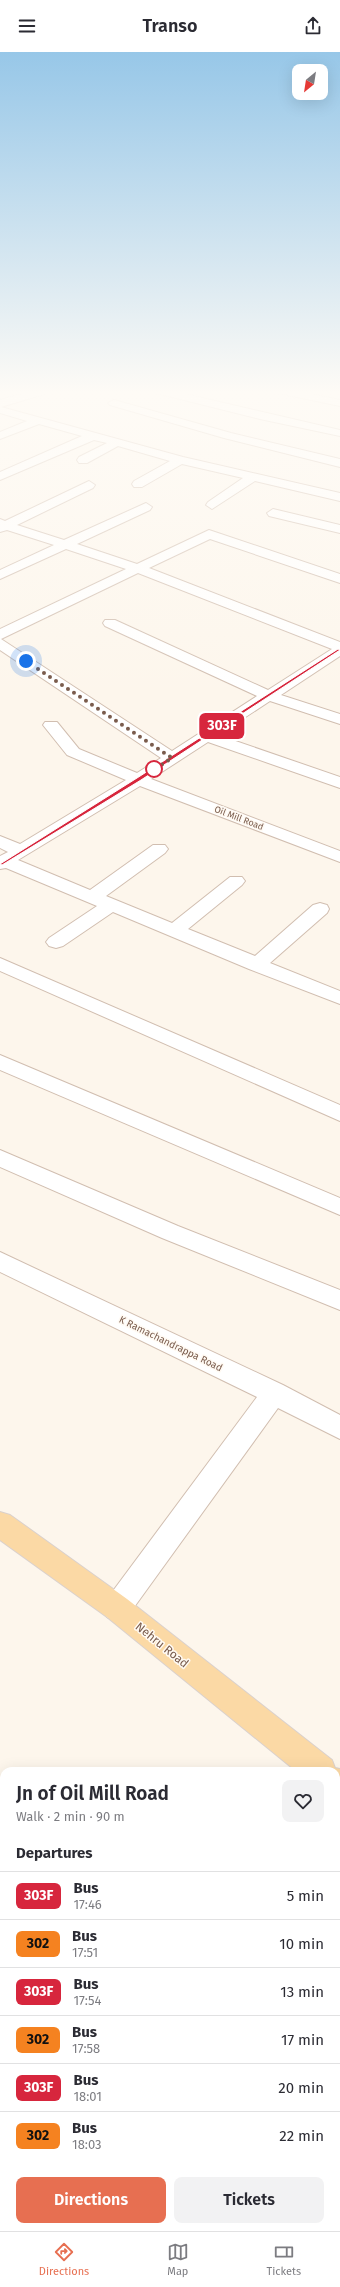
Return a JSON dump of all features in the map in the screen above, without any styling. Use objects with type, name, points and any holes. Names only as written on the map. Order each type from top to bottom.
[{"type":"main road","name":"Nehru Road","points":[[0,1524],[117,1608],[316,1767]]},
{"type":"street","points":[[2,525],[74,492]]},
{"type":"street","points":[[212,505],[231,492]]},
{"type":"street","points":[[315,492],[340,497]]},
{"type":"street","points":[[0,575],[67,546],[146,507]]},
{"type":"street","points":[[273,513],[340,529]]},
{"type":"street","points":[[2,525],[139,569],[340,647]]},
{"type":"street","points":[[0,634],[139,569],[209,534],[340,579]]},
{"type":"street","points":[[110,623],[269,696],[340,719]]},
{"type":"street","points":[[0,643],[172,758]]},
{"type":"street","points":[[2,862],[139,779],[340,650]]},
{"type":"street","name":"Oil Mill Road","points":[[51,725],[73,752],[340,857]]},
{"type":"street","points":[[206,736],[340,783]]},
{"type":"street","points":[[0,841],[20,851]]},
{"type":"street","points":[[92,897],[159,849]]},
{"type":"street","points":[[2,862],[112,904],[340,998]]},
{"type":"street","points":[[175,930],[236,881]]},
{"type":"street","points":[[56,942],[112,904]]},
{"type":"street","points":[[256,964],[320,909]]},
{"type":"street","points":[[0,964],[340,1114]]},
{"type":"street","points":[[0,1062],[340,1206]]},
{"type":"street","points":[[0,1158],[170,1232],[340,1300]]},
{"type":"street","name":"K Ramachandrappa Road","points":[[0,1261],[274,1393],[340,1428]]},
{"type":"street","points":[[117,1608],[274,1393]]},
{"type":"bus line","name":"303F","points":[[0,864],[139,779],[340,650]]},
{"type":"route","points":[[26,661],[172,758],[150,772],[154,769]]}]
